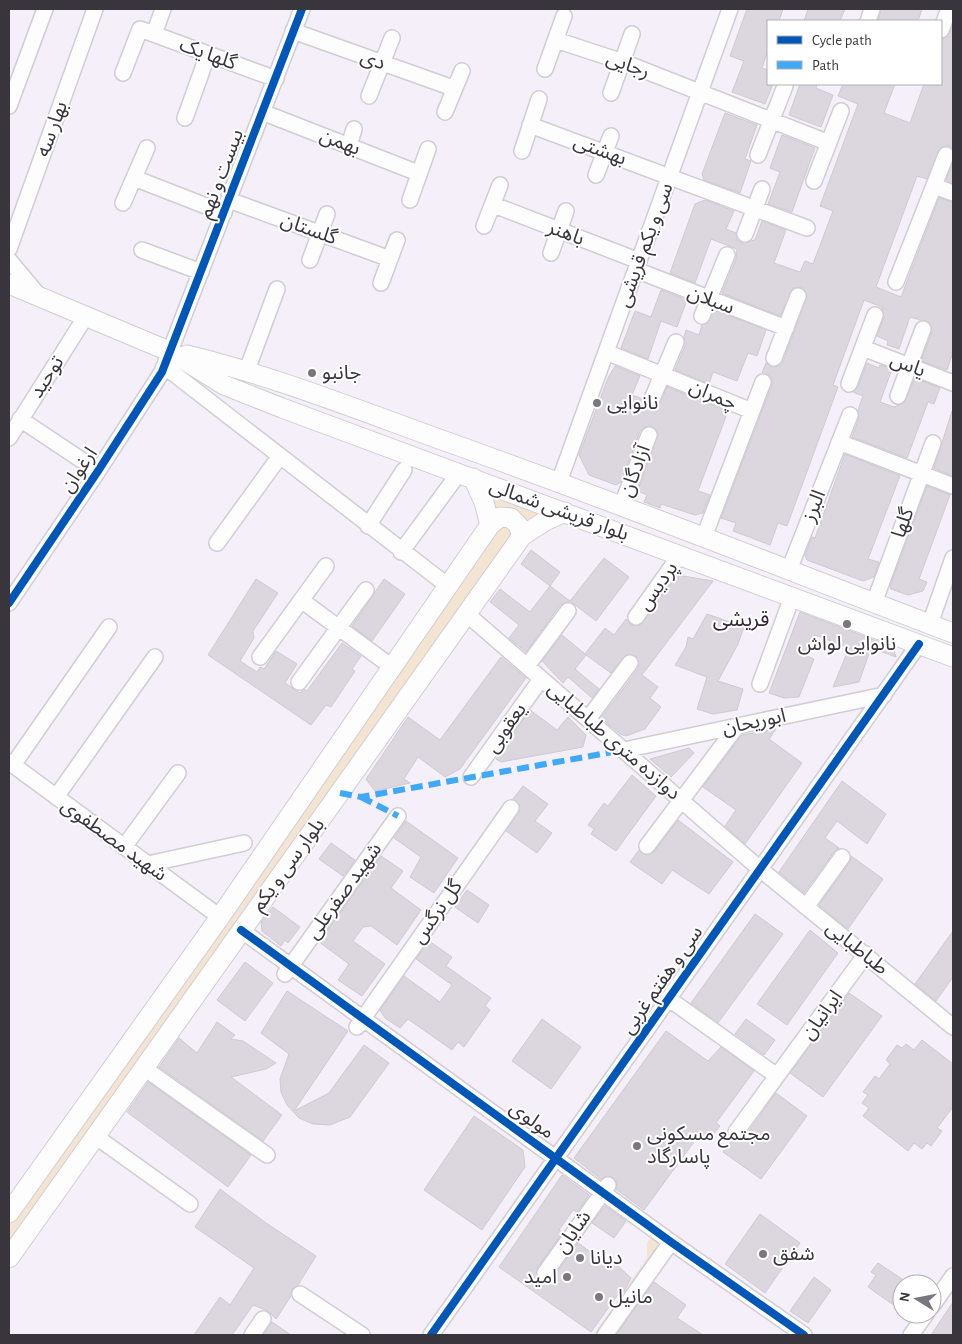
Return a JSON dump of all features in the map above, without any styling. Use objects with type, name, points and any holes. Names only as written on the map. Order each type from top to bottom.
[{"type":"main road","name":"بلوار قریشی شمالی","points":[[9,284],[86,316],[168,359],[233,389],[953,657]]},
{"type":"main road","name":"بلوار قریشی شمالی","points":[[168,359],[243,369],[560,482],[621,508],[704,537],[953,633]]},
{"type":"main road","points":[[233,389],[231,376],[234,371],[243,369]]},
{"type":"main road","points":[[466,476],[484,502],[490,525],[500,517],[511,518],[518,525],[522,536]]},
{"type":"main road","name":"بلوار سی و یکم","points":[[9,1258],[241,930],[468,615],[522,536],[545,521],[565,512]]},
{"type":"main road","name":"بلوار سی و یکم","points":[[9,1213],[220,917],[490,525]]},
{"type":"street","points":[[9,106],[45,9]]},
{"type":"street","name":"بهار سه","points":[[9,249],[95,9]]},
{"type":"street","points":[[123,73],[147,31],[163,9]]},
{"type":"street","name":"بیست و نهم","points":[[168,359],[302,9]]},
{"type":"street","name":"سی و یکم قریشی","points":[[560,482],[730,9]]},
{"type":"street","points":[[942,27],[949,9]]},
{"type":"street","points":[[546,69],[564,16]]},
{"type":"street","name":"گلها یک","points":[[147,31],[276,79]]},
{"type":"street","name":"دی","points":[[293,31],[453,88]]},
{"type":"street","points":[[611,93],[632,34]]},
{"type":"street","points":[[369,96],[392,38]]},
{"type":"street","name":"رجایی","points":[[556,40],[623,62],[829,143]]},
{"type":"street","points":[[185,118],[208,54]]},
{"type":"street","points":[[445,112],[453,88],[462,71]]},
{"type":"street","points":[[758,155],[785,86]]},
{"type":"street","points":[[522,152],[539,99]]},
{"type":"street","points":[[814,181],[841,111]]},
{"type":"street","name":"بهمن","points":[[262,112],[418,173]]},
{"type":"street","name":"بهشتی","points":[[530,125],[670,175],[807,228]]},
{"type":"street","points":[[349,146],[354,129]]},
{"type":"street","points":[[596,175],[611,136]]},
{"type":"street","points":[[123,204],[147,148]]},
{"type":"street","points":[[410,200],[428,148]]},
{"type":"street","points":[[896,282],[946,155]]},
{"type":"street","name":"گلستان","points":[[134,178],[320,233],[390,258]]},
{"type":"street","points":[[484,226],[494,205],[500,185]]},
{"type":"street","points":[[934,186],[953,193]]},
{"type":"street","points":[[745,234],[762,189]]},
{"type":"street","name":"باهنر","points":[[494,205],[559,230],[637,266]]},
{"type":"street","points":[[551,253],[566,211]]},
{"type":"street","points":[[310,260],[327,214]]},
{"type":"street","points":[[381,283],[397,240]]},
{"type":"street","points":[[142,250],[201,272]]},
{"type":"street","points":[[702,316],[727,255]]},
{"type":"street","points":[[9,260],[40,297]]},
{"type":"street","name":"سبلان","points":[[637,266],[710,300],[786,328]]},
{"type":"street","points":[[243,369],[277,289]]},
{"type":"street","points":[[774,358],[798,296]]},
{"type":"street","points":[[849,384],[875,315]]},
{"type":"street","name":"توحید","points":[[9,438],[86,316]]},
{"type":"street","points":[[898,396],[923,329]]},
{"type":"street","points":[[652,399],[676,342]]},
{"type":"street","name":"یاس","points":[[863,348],[953,383]]},
{"type":"street","name":"چمران","points":[[606,352],[752,412],[704,537]]},
{"type":"street","points":[[168,359],[224,412],[401,552],[448,586]]},
{"type":"street","name":"ارغوان","points":[[9,603],[98,472],[168,359]]},
{"type":"street","points":[[752,412],[763,382]]},
{"type":"street","points":[[224,412],[233,389]]},
{"type":"street","name":"البرز","points":[[789,570],[850,415]]},
{"type":"street","points":[[20,419],[98,472]]},
{"type":"street","name":"آزادگان","points":[[621,508],[649,435]]},
{"type":"street","points":[[839,442],[953,486]]},
{"type":"street","name":"گلها","points":[[874,603],[932,443]]},
{"type":"street","points":[[217,543],[280,456]]},
{"type":"street","points":[[368,526],[404,470]]},
{"type":"street","points":[[401,552],[466,476]]},
{"type":"street","name":"پردیس","points":[[636,617],[680,555]]},
{"type":"street","points":[[930,624],[953,558]]},
{"type":"street","points":[[260,657],[326,566]]},
{"type":"street","points":[[299,682],[366,590]]},
{"type":"street","points":[[760,684],[792,597]]},
{"type":"street","points":[[301,600],[392,667]]},
{"type":"street","points":[[527,666],[568,611]]},
{"type":"street","name":"دوازده متری طباطبایی","points":[[468,615],[760,869]]},
{"type":"street","points":[[11,764],[109,627]]},
{"type":"street","name":"سی و هفتم غربی","points":[[430,1335],[919,644]]},
{"type":"street","points":[[56,797],[155,657]]},
{"type":"street","points":[[588,719],[630,663]]},
{"type":"street","name":"یعقوبی","points":[[472,777],[541,679]]},
{"type":"street","name":"ابوریحان","points":[[624,750],[884,695]]},
{"type":"street","points":[[647,846],[737,726]]},
{"type":"street","name":"شهید مصطفوی","points":[[11,764],[220,917]]},
{"type":"street","points":[[124,847],[178,773]]},
{"type":"street","name":"گل نرگس","points":[[360,1022],[511,808]]},
{"type":"street","name":"شهید صفرعلی","points":[[288,970],[398,816]]},
{"type":"street","points":[[148,864],[244,843]]},
{"type":"street","points":[[806,907],[842,856]]},
{"type":"street","name":"طباطبایی","points":[[760,869],[951,1020]]},
{"type":"street","name":"مولوی","points":[[241,930],[288,970],[360,1022],[556,1158],[606,1188],[636,1221],[671,1242],[692,1263],[718,1267],[776,1308],[804,1335]]},
{"type":"street","name":"ایرانیان","points":[[736,1132],[866,954]]},
{"type":"street","points":[[669,999],[777,1076]]},
{"type":"street","points":[[144,1068],[267,1155]]},
{"type":"street","points":[[95,1136],[190,1204]]},
{"type":"street","name":"شایان","points":[[556,1255],[606,1188]]},
{"type":"street","points":[[605,1335],[671,1242]]},
{"type":"street","points":[[942,1292],[953,1276]]},
{"type":"street","points":[[300,1294],[362,1335]]},
{"type":"street","points":[[252,1335],[263,1319]]},
{"type":"street","points":[[911,1335],[919,1324]]},
{"type":"shaded area","points":[[480,485],[555,512],[524,530],[493,519]]},
{"type":"shaded area","points":[[500,524],[508,525],[513,538],[9,1254],[9,1218]]},
{"type":"shaded area","points":[[652,1235],[662,1242],[597,1334],[595,1333],[647,1258],[647,1243]]},
{"type":"building","points":[[747,9],[783,9],[779,20],[767,20],[767,53],[762,68],[767,70],[767,85],[773,85],[765,104],[732,92],[744,61],[730,56]]},
{"type":"building","points":[[808,9],[845,9],[840,20],[804,20]]},
{"type":"building","points":[[881,9],[922,9],[918,20],[878,20]]},
{"type":"building","points":[[953,24],[953,149],[949,146],[941,147],[927,179],[917,176],[876,287],[901,297],[939,198],[953,202],[953,352],[947,370],[921,361],[932,332],[930,323],[910,317],[899,349],[887,345],[888,341],[877,336],[884,318],[882,307],[864,300],[833,385],[838,387],[787,526],[778,523],[770,545],[733,531],[736,523],[721,518],[772,385],[772,378],[762,373],[766,363],[775,367],[783,362],[807,295],[802,287],[793,288],[780,316],[722,293],[736,259],[737,249],[711,239],[695,283],[670,273],[695,204],[705,200],[734,211],[726,229],[736,233],[737,240],[742,243],[755,240],[762,221],[786,230],[774,263],[800,272],[805,261],[813,264],[833,211],[820,206],[858,104],[838,96],[843,85],[895,85],[884,113],[910,123],[924,85],[942,85],[942,40],[947,37]]},
{"type":"building","points":[[800,85],[817,85],[816,88],[833,95],[821,127],[789,115]]},
{"type":"building","points":[[725,113],[757,125],[745,159],[751,161],[740,193],[704,180],[702,174]]},
{"type":"building","points":[[782,135],[815,148],[792,212],[768,204],[780,172],[770,168]]},
{"type":"building","points":[[953,162],[953,183],[946,180]]},
{"type":"building","points":[[661,290],[687,300],[677,327],[661,321],[648,359],[621,348],[635,311],[651,317]]},
{"type":"building","points":[[714,310],[766,330],[757,356],[748,353],[737,381],[713,372],[709,384],[675,370],[685,346],[684,337],[686,330],[699,335],[702,325],[708,323]]},
{"type":"building","points":[[867,363],[879,368],[880,365],[892,369],[880,402],[894,407],[904,403],[915,378],[940,388],[934,404],[928,402],[907,458],[852,437],[859,418],[858,410],[863,396],[853,392],[858,387]]},
{"type":"building","points":[[615,366],[640,376],[632,395],[643,399],[649,408],[658,406],[667,387],[728,411],[698,491],[710,495],[703,513],[695,515],[661,504],[660,508],[644,502],[647,495],[640,492],[639,487],[658,434],[652,426],[647,426],[640,431],[621,482],[616,485],[589,475],[579,455],[608,378]]},
{"type":"building","points":[[953,411],[953,476],[934,468]]},
{"type":"building","points":[[845,454],[900,476],[868,559],[879,562],[874,577],[863,581],[807,560],[805,555],[812,537],[815,538]]},
{"type":"building","points":[[927,486],[950,495],[919,579],[927,582],[923,591],[908,595],[891,589],[890,586]]},
{"type":"building","points":[[531,550],[560,572],[550,586],[521,564]]},
{"type":"building","points":[[604,558],[629,577],[596,621],[570,601]]},
{"type":"building","points":[[683,576],[713,581],[642,675],[658,687],[650,698],[661,707],[645,729],[626,736],[620,734],[601,718],[638,669],[639,664],[636,656],[626,655],[611,673],[586,655],[575,669],[599,689],[592,698],[568,677],[563,683],[542,661],[562,635],[585,654],[605,628],[614,635],[626,619],[631,625],[640,625],[676,577]]},
{"type":"building","points":[[256,579],[278,593],[253,631],[254,638],[240,661],[257,672],[260,667],[264,669],[276,651],[297,664],[285,683],[300,693],[304,689],[307,691],[342,643],[361,656],[352,669],[355,671],[331,707],[326,705],[311,725],[208,655]]},
{"type":"building","points":[[384,579],[405,594],[372,641],[352,626]]},
{"type":"building","points":[[550,586],[570,601],[560,605],[526,652],[509,638],[519,625],[490,602],[500,589],[530,612]]},
{"type":"building","points":[[800,612],[893,647],[896,657],[871,648],[859,682],[833,687],[849,648],[815,635],[807,656],[814,659],[799,697],[784,698],[769,693]]},
{"type":"building","points":[[707,614],[744,627],[738,644],[718,681],[743,689],[737,710],[713,714],[697,709],[707,677],[675,665],[686,647],[688,637],[693,639]]},
{"type":"building","points":[[501,657],[526,678],[460,769],[445,777],[418,757],[404,779],[410,783],[375,791],[366,779],[408,717],[440,740]]},
{"type":"building","points":[[530,710],[557,730],[568,717],[586,735],[583,747],[501,762],[496,759]]},
{"type":"building","points":[[776,729],[769,739],[802,763],[745,844],[725,826],[736,810],[703,787],[742,735]]},
{"type":"building","points":[[689,748],[694,753],[671,777],[650,759]]},
{"type":"building","points":[[632,775],[656,796],[616,851],[591,834],[594,829],[588,825],[604,803],[608,806]]},
{"type":"building","points":[[842,781],[886,814],[867,844],[837,821],[825,838],[839,848],[804,893],[779,872]]},
{"type":"building","points":[[523,786],[548,804],[535,821],[552,833],[537,853],[506,831],[520,809],[519,804],[513,799]]},
{"type":"building","points":[[678,820],[733,862],[709,894],[672,870],[662,884],[630,862],[639,850],[646,855],[654,852]]},
{"type":"building","points":[[406,821],[458,858],[434,893],[410,877],[421,857],[394,838]]},
{"type":"building","points":[[331,843],[355,860],[343,876],[319,859]]},
{"type":"building","points":[[381,856],[403,871],[391,888],[421,910],[397,945],[371,926],[363,927],[353,941],[385,964],[362,996],[338,980],[349,964],[319,942]]},
{"type":"building","points":[[851,856],[883,879],[848,929],[819,905],[850,862]]},
{"type":"building","points":[[467,890],[489,905],[478,923],[455,907]]},
{"type":"building","points":[[273,907],[300,927],[288,943],[285,940],[281,946],[262,931],[261,922]]},
{"type":"building","points":[[755,914],[783,934],[718,1023],[691,1003]]},
{"type":"building","points":[[810,930],[838,953],[787,1025],[757,1004]]},
{"type":"building","points":[[953,931],[953,977],[936,1001],[915,984]]},
{"type":"building","points":[[429,941],[452,957],[446,966],[491,998],[485,1006],[490,1010],[464,1047],[458,1042],[452,1050],[408,1019],[400,1028],[385,1018],[380,1010],[404,976],[440,1002],[452,985],[416,959]]},
{"type":"building","points":[[245,962],[273,983],[245,1021],[217,1000]]},
{"type":"building","points":[[287,991],[348,1031],[294,1111],[329,1093],[364,1045],[389,1063],[350,1117],[330,1125],[313,1124],[299,1118],[287,1105],[281,1092],[280,1079],[289,1054],[261,1033]]},
{"type":"building","points":[[849,993],[882,1016],[823,1097],[790,1073]]},
{"type":"building","points":[[542,1019],[581,1047],[551,1089],[512,1061]]},
{"type":"building","points":[[746,1019],[775,1040],[764,1055],[735,1034]]},
{"type":"building","points":[[217,1022],[235,1035],[231,1039],[243,1041],[276,1063],[266,1069],[231,1077],[282,1115],[263,1141],[159,1067],[179,1038],[197,1053]]},
{"type":"building","points":[[666,1031],[708,1061],[721,1047],[754,1071],[716,1123],[720,1126],[708,1141],[699,1135],[644,1210],[616,1189],[617,1182],[614,1178],[608,1176],[601,1179],[574,1158]]},
{"type":"building","points":[[922,1040],[953,1064],[953,1107],[937,1128],[942,1131],[931,1146],[927,1143],[922,1149],[914,1143],[908,1151],[863,1116],[869,1108],[862,1103],[868,1095],[863,1092],[875,1076],[879,1079],[890,1064],[886,1060],[897,1045],[902,1048],[906,1044],[914,1050]]},
{"type":"building","points":[[148,1082],[251,1155],[228,1187],[127,1112]]},
{"type":"building","points":[[776,1093],[807,1116],[761,1179],[723,1152],[732,1140],[739,1141],[744,1138]]},
{"type":"building","points":[[474,1116],[523,1150],[525,1167],[482,1230],[424,1190]]},
{"type":"building","points":[[562,1175],[589,1195],[577,1212],[573,1210],[559,1230],[563,1232],[537,1268],[537,1277],[544,1282],[552,1279],[578,1243],[606,1263],[607,1261],[614,1266],[616,1264],[631,1278],[622,1295],[619,1293],[591,1332],[499,1267]]},
{"type":"building","points":[[220,1189],[266,1223],[316,1256],[298,1285],[292,1289],[291,1296],[276,1319],[268,1311],[253,1305],[232,1335],[194,1335],[220,1297],[230,1305],[254,1268],[195,1227]]},
{"type":"building","points":[[605,1206],[626,1221],[614,1238],[592,1223]]},
{"type":"building","name":"شفق","points":[[760,1214],[800,1243],[765,1293],[725,1264]]},
{"type":"building","points":[[878,1263],[894,1274],[892,1274],[892,1304],[868,1287],[876,1275],[871,1272]]},
{"type":"building","points":[[814,1277],[831,1290],[808,1323],[790,1311]]},
{"type":"building","points":[[654,1282],[686,1305],[677,1318],[703,1335],[616,1335]]},
{"type":"building","points":[[953,1302],[953,1335],[931,1335],[938,1324],[942,1324],[942,1318]]},
{"type":"building","points":[[272,1322],[291,1335],[263,1335]]},
{"type":"marked path","points":[[340,793],[361,797],[624,750]]},
{"type":"marked path","points":[[361,797],[398,816]]},
{"type":"cycle path","points":[[9,603],[162,372],[302,9]]},
{"type":"cycle path","points":[[431,1335],[919,644]]},
{"type":"cycle path","points":[[241,930],[671,1242],[804,1335]]},
{"type":"place","name":"جانبو","points":[[312,373]]},
{"type":"place","name":"نانوایی","points":[[597,403]]},
{"type":"place","name":"نانوایی لواش","points":[[847,624]]},
{"type":"place","name":"مجتمع مسکونی پاسارگاد","points":[[637,1146]]},
{"type":"place","name":"شفق","points":[[763,1254]]},
{"type":"place","name":"دیانا","points":[[580,1258]]},
{"type":"place","name":"امید","points":[[567,1277]]},
{"type":"place","name":"مانیل","points":[[599,1297]]},
{"type":"district","name":"قریشی","points":[[741,619]]}]
